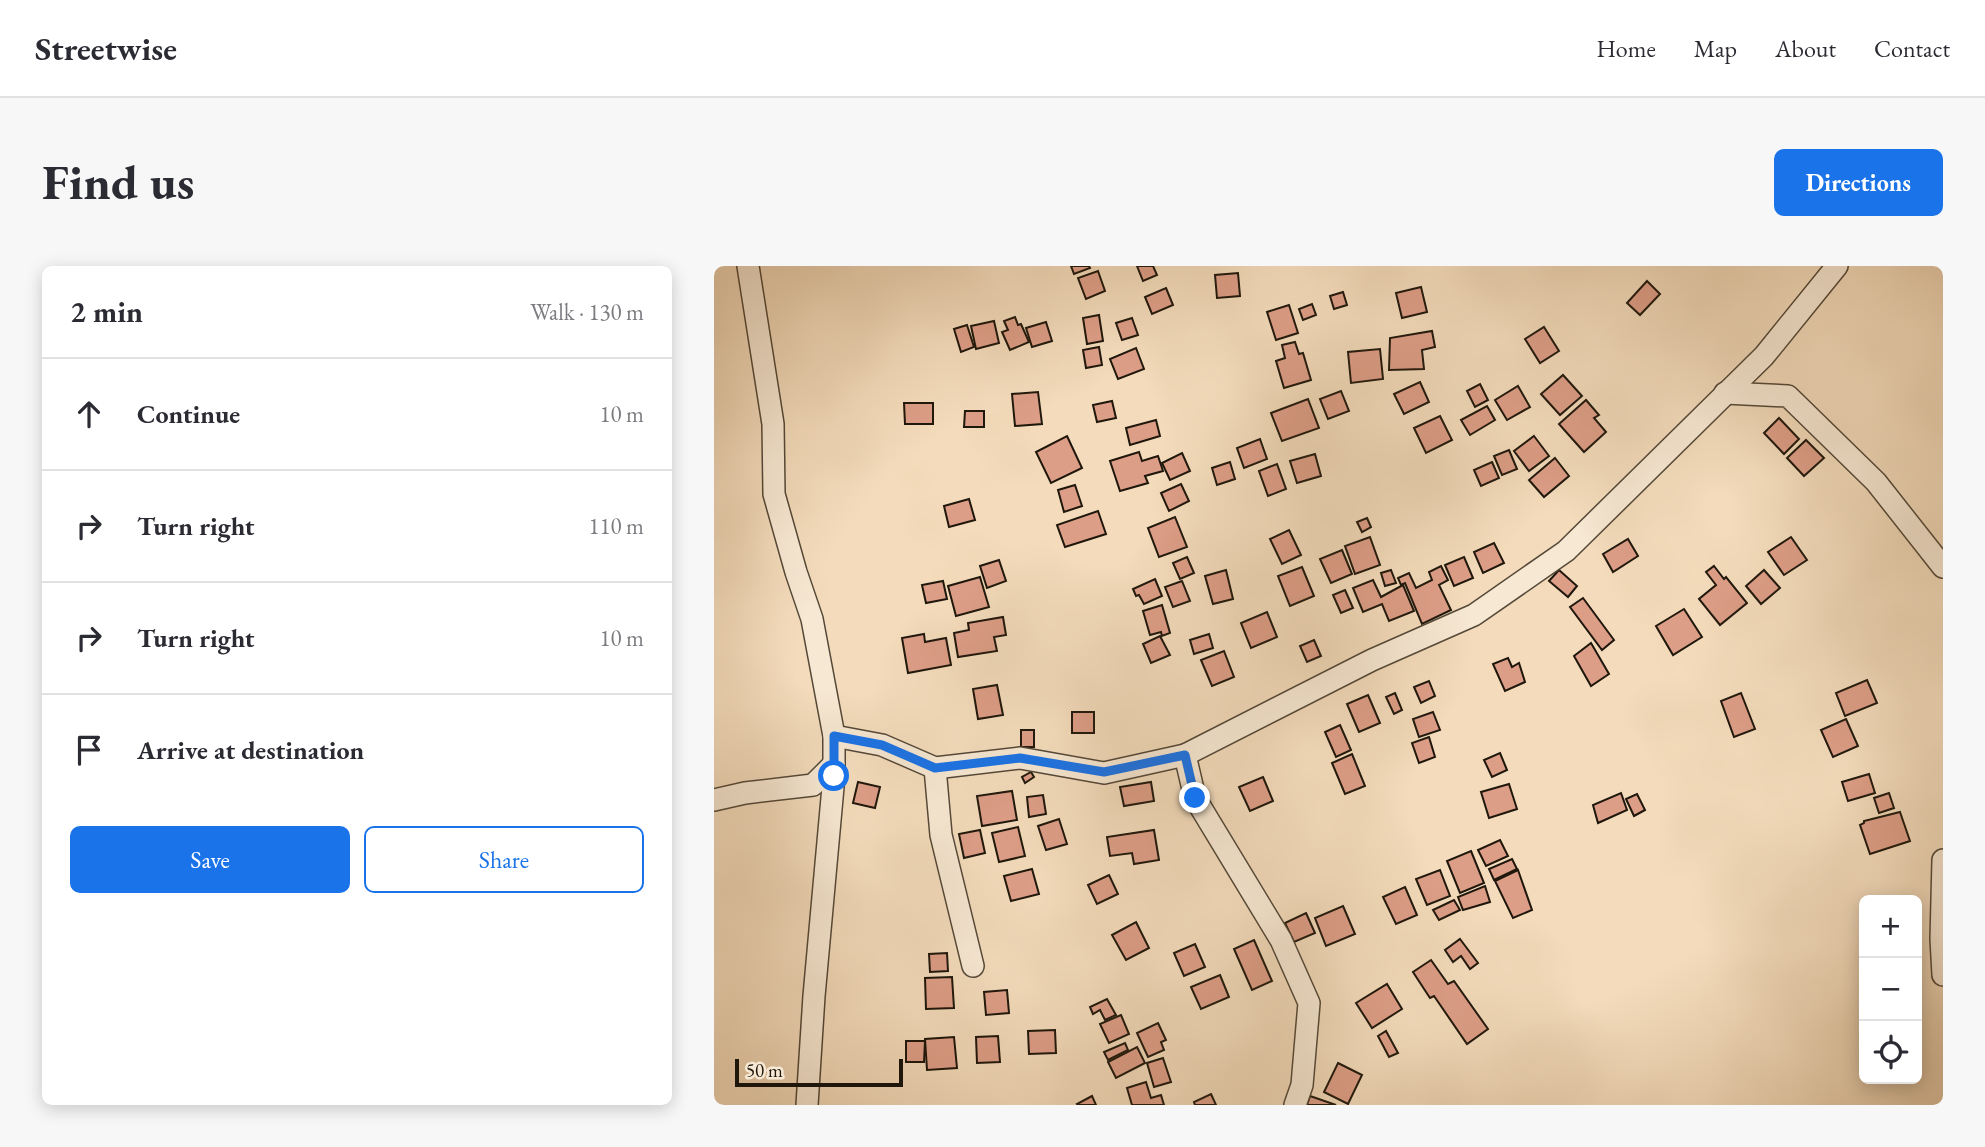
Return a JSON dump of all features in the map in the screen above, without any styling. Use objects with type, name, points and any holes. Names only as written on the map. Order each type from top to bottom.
[{"type":"street","points":[[748,266],[773,424],[774,494],[812,619],[834,736],[807,1105]]},
{"type":"street","points":[[834,736],[882,745],[935,768],[1020,758],[1104,772],[1185,755],[1372,660],[1474,615],[1566,551],[1764,356],[1836,266]]},
{"type":"street","points":[[1726,393],[1788,396],[1877,482],[1943,567]]},
{"type":"street","points":[[1185,755],[1195,798],[1281,940],[1309,1003],[1302,1085],[1295,1105]]},
{"type":"street","points":[[714,800],[745,793],[813,785],[834,764]]},
{"type":"street","points":[[935,768],[941,835],[973,966]]},
{"type":"street","points":[[1943,860],[1943,975]]},
{"type":"building","points":[[1071,266],[1089,266],[1090,268],[1074,274]]},
{"type":"building","points":[[1137,266],[1153,266],[1157,275],[1143,281]]},
{"type":"building","points":[[1098,271],[1105,291],[1086,299],[1078,278]]},
{"type":"building","points":[[1238,273],[1240,296],[1217,298],[1215,275]]},
{"type":"building","points":[[1647,281],[1660,294],[1640,315],[1627,303]]},
{"type":"building","points":[[1421,287],[1427,312],[1402,318],[1396,293]]},
{"type":"building","points":[[1166,288],[1173,305],[1152,314],[1145,297]]},
{"type":"building","points":[[1343,292],[1347,305],[1334,309],[1330,296]]},
{"type":"building","points":[[1312,304],[1316,315],[1303,320],[1299,309]]},
{"type":"building","points":[[1289,305],[1298,333],[1276,340],[1267,312]]},
{"type":"building","points":[[1099,315],[1103,341],[1087,344],[1083,318]]},
{"type":"building","points":[[1015,317],[1029,342],[1010,350],[1002,332],[1008,330],[1004,321]]},
{"type":"building","points":[[1132,318],[1138,335],[1122,340],[1116,323]]},
{"type":"building","points":[[994,321],[999,343],[976,349],[971,326]]},
{"type":"building","points":[[1046,322],[1052,341],[1032,347],[1026,328]]},
{"type":"building","points":[[967,325],[974,347],[961,352],[954,329]]},
{"type":"building","points":[[1544,327],[1559,351],[1540,363],[1525,339]]},
{"type":"building","points":[[1432,331],[1435,347],[1422,350],[1424,369],[1389,370],[1390,338]]},
{"type":"building","points":[[1295,342],[1299,354],[1303,353],[1311,380],[1284,388],[1276,361],[1285,358],[1282,345]]},
{"type":"building","points":[[1099,347],[1102,365],[1086,368],[1083,350]]},
{"type":"building","points":[[1136,348],[1144,369],[1118,379],[1110,359]]},
{"type":"building","points":[[1380,349],[1383,379],[1351,383],[1348,352]]},
{"type":"building","points":[[1563,375],[1582,396],[1560,415],[1541,394]]},
{"type":"building","points":[[1420,382],[1429,402],[1404,414],[1394,394]]},
{"type":"building","points":[[1480,384],[1488,400],[1475,407],[1467,391]]},
{"type":"building","points":[[1518,386],[1530,407],[1507,420],[1495,400]]},
{"type":"building","points":[[1341,391],[1349,411],[1328,419],[1320,399]]},
{"type":"building","points":[[1038,392],[1042,424],[1015,426],[1012,394]]},
{"type":"building","points":[[1308,399],[1319,428],[1282,441],[1271,413]]},
{"type":"building","points":[[1586,400],[1599,415],[1594,418],[1606,432],[1584,452],[1559,424]]},
{"type":"building","points":[[1112,401],[1116,418],[1097,422],[1093,405]]},
{"type":"building","points":[[904,403],[933,403],[933,424],[905,424]]},
{"type":"building","points":[[1487,406],[1495,420],[1470,435],[1461,420]]},
{"type":"building","points":[[965,411],[984,411],[984,427],[964,427]]},
{"type":"building","points":[[1440,416],[1452,440],[1426,453],[1414,428]]},
{"type":"building","points":[[1779,418],[1799,439],[1784,454],[1764,433]]},
{"type":"building","points":[[1156,420],[1160,436],[1130,445],[1126,428]]},
{"type":"building","points":[[1067,436],[1082,468],[1051,483],[1036,452]]},
{"type":"building","points":[[1534,436],[1549,456],[1529,471],[1514,451]]},
{"type":"building","points":[[1260,439],[1267,459],[1244,468],[1237,448]]},
{"type":"building","points":[[1806,440],[1824,458],[1804,476],[1787,458]]},
{"type":"building","points":[[1509,450],[1517,469],[1502,475],[1494,456]]},
{"type":"building","points":[[1139,452],[1142,461],[1158,456],[1163,471],[1145,476],[1148,483],[1120,491],[1110,461]]},
{"type":"building","points":[[1182,453],[1190,471],[1170,480],[1162,463]]},
{"type":"building","points":[[1315,454],[1321,476],[1297,483],[1290,461]]},
{"type":"building","points":[[1555,458],[1569,476],[1544,497],[1529,480]]},
{"type":"building","points":[[1230,462],[1235,479],[1217,485],[1212,468]]},
{"type":"building","points":[[1492,462],[1499,478],[1481,486],[1474,470]]},
{"type":"building","points":[[1277,464],[1286,489],[1268,496],[1259,471]]},
{"type":"building","points":[[1181,484],[1189,501],[1169,511],[1161,493]]},
{"type":"building","points":[[1075,485],[1082,506],[1064,512],[1058,490]]},
{"type":"building","points":[[969,499],[975,520],[949,527],[944,506]]},
{"type":"building","points":[[1098,511],[1106,534],[1065,547],[1057,525]]},
{"type":"building","points":[[1175,517],[1187,547],[1159,557],[1148,528]]},
{"type":"building","points":[[1367,518],[1371,527],[1362,532],[1357,522]]},
{"type":"building","points":[[1289,530],[1301,555],[1282,564],[1270,539]]},
{"type":"building","points":[[1370,537],[1380,565],[1355,574],[1345,546]]},
{"type":"building","points":[[1791,537],[1807,560],[1784,575],[1768,552]]},
{"type":"building","points":[[1628,539],[1638,556],[1613,572],[1603,554]]},
{"type":"building","points":[[1494,543],[1504,563],[1483,573],[1474,552]]},
{"type":"building","points":[[1342,550],[1352,574],[1331,583],[1320,559]]},
{"type":"building","points":[[1187,557],[1194,573],[1180,579],[1173,563]]},
{"type":"building","points":[[1464,557],[1473,578],[1454,586],[1445,565]]},
{"type":"building","points":[[999,560],[1006,581],[987,588],[980,566]]},
{"type":"building","points":[[1441,566],[1448,580],[1439,585],[1451,610],[1422,624],[1405,583],[1401,585],[1398,578],[1409,573],[1416,588],[1432,580],[1429,572]]},
{"type":"building","points":[[1714,566],[1747,603],[1720,625],[1699,599],[1716,585],[1706,572]]},
{"type":"building","points":[[1302,567],[1314,596],[1290,606],[1278,576]]},
{"type":"building","points":[[1226,570],[1233,599],[1213,604],[1205,576]]},
{"type":"building","points":[[1391,570],[1396,583],[1385,586],[1381,573]]},
{"type":"building","points":[[1559,570],[1577,586],[1568,597],[1549,581]]},
{"type":"building","points":[[1764,570],[1780,588],[1761,604],[1746,586]]},
{"type":"building","points":[[980,577],[989,607],[956,616],[948,586]]},
{"type":"building","points":[[1155,579],[1162,596],[1144,604],[1133,589]]},
{"type":"building","points":[[1373,580],[1381,597],[1403,585],[1414,611],[1389,621],[1382,604],[1363,612],[1353,588]]},
{"type":"building","points":[[943,581],[947,599],[926,603],[922,585]]},
{"type":"building","points":[[1182,581],[1190,601],[1173,607],[1165,587]]},
{"type":"building","points":[[1345,590],[1353,608],[1341,613],[1333,595]]},
{"type":"building","points":[[1583,598],[1614,640],[1602,650],[1570,607]]},
{"type":"building","points":[[1162,605],[1170,633],[1162,636],[1161,632],[1150,635],[1143,611]]},
{"type":"building","points":[[1684,609],[1702,637],[1673,655],[1656,626]]},
{"type":"building","points":[[1267,612],[1277,637],[1251,648],[1241,623]]},
{"type":"building","points":[[1003,617],[1006,635],[994,637],[997,651],[958,657],[954,633],[969,630],[968,623]]},
{"type":"building","points":[[924,634],[925,642],[946,638],[951,665],[908,673],[902,638]]},
{"type":"building","points":[[1209,634],[1213,648],[1194,654],[1190,640]]},
{"type":"building","points":[[1160,636],[1170,655],[1151,663],[1143,644]]},
{"type":"building","points":[[1314,640],[1321,656],[1307,662],[1300,646]]},
{"type":"building","points":[[1591,643],[1609,674],[1591,686],[1574,656]]},
{"type":"building","points":[[1224,651],[1234,677],[1212,686],[1201,660]]},
{"type":"building","points":[[1508,658],[1512,667],[1519,663],[1525,682],[1505,691],[1493,664]]},
{"type":"building","points":[[1867,680],[1877,703],[1845,716],[1836,693]]},
{"type":"building","points":[[1429,681],[1435,696],[1421,703],[1414,687]]},
{"type":"building","points":[[997,685],[1003,715],[978,719],[973,689]]},
{"type":"building","points":[[1395,693],[1402,710],[1394,714],[1386,697]]},
{"type":"building","points":[[1741,693],[1755,729],[1734,737],[1721,701]]},
{"type":"building","points":[[1368,695],[1380,723],[1359,732],[1347,704]]},
{"type":"building","points":[[1072,712],[1094,712],[1094,733],[1072,733]]},
{"type":"building","points":[[1433,712],[1440,730],[1419,737],[1413,719]]},
{"type":"building","points":[[1846,719],[1858,746],[1833,757],[1821,730]]},
{"type":"building","points":[[1340,725],[1351,750],[1336,757],[1325,732]]},
{"type":"building","points":[[1021,730],[1034,730],[1034,747],[1021,747]]},
{"type":"building","points":[[1429,737],[1435,757],[1419,763],[1412,743]]},
{"type":"building","points":[[1500,753],[1507,770],[1492,777],[1484,760]]},
{"type":"building","points":[[1352,754],[1365,786],[1345,794],[1332,763]]},
{"type":"building","points":[[1031,772],[1034,777],[1025,783],[1022,777]]},
{"type":"building","points":[[1869,774],[1875,793],[1848,801],[1842,782]]},
{"type":"building","points":[[1263,777],[1273,801],[1250,811],[1239,787]]},
{"type":"building","points":[[858,782],[880,787],[875,808],[853,803]]},
{"type":"building","points":[[1151,782],[1154,801],[1124,806],[1120,787]]},
{"type":"building","points":[[1509,784],[1517,809],[1489,818],[1481,792]]},
{"type":"building","points":[[1012,791],[1017,820],[982,826],[977,796]]},
{"type":"building","points":[[1621,793],[1627,810],[1598,823],[1593,805]]},
{"type":"building","points":[[1889,793],[1894,808],[1879,813],[1874,798]]},
{"type":"building","points":[[1637,794],[1645,810],[1634,816],[1626,799]]},
{"type":"building","points":[[1043,795],[1046,814],[1029,817],[1027,797]]},
{"type":"building","points":[[1900,812],[1910,841],[1870,854],[1860,825],[1864,821]]},
{"type":"building","points":[[1059,819],[1067,844],[1046,850],[1038,826]]},
{"type":"building","points":[[1018,827],[1025,856],[999,862],[992,833]]},
{"type":"building","points":[[980,830],[985,853],[964,858],[959,834]]},
{"type":"building","points":[[1154,830],[1159,860],[1134,864],[1132,853],[1110,856],[1107,837]]},
{"type":"building","points":[[1500,840],[1508,856],[1486,866],[1478,850]]},
{"type":"building","points":[[1471,851],[1484,883],[1460,893],[1447,861]]},
{"type":"building","points":[[1512,859],[1517,869],[1494,880],[1489,869]]},
{"type":"building","points":[[1032,869],[1039,894],[1011,901],[1004,876]]},
{"type":"building","points":[[1440,870],[1450,896],[1427,905],[1416,879]]},
{"type":"building","points":[[1518,870],[1532,910],[1513,918],[1495,881]]},
{"type":"building","points":[[1109,875],[1118,894],[1097,904],[1088,885]]},
{"type":"building","points":[[1485,886],[1490,902],[1463,910],[1458,897]]},
{"type":"building","points":[[1405,887],[1417,915],[1396,924],[1383,897]]},
{"type":"building","points":[[1454,900],[1460,910],[1439,920],[1433,910]]},
{"type":"building","points":[[1343,906],[1355,934],[1326,946],[1315,918]]},
{"type":"building","points":[[1306,913],[1315,933],[1294,942],[1285,923]]},
{"type":"building","points":[[1136,922],[1149,948],[1126,960],[1112,935]]},
{"type":"building","points":[[1460,939],[1478,963],[1470,969],[1461,956],[1453,962],[1445,950]]},
{"type":"building","points":[[1254,940],[1272,981],[1252,990],[1234,949]]},
{"type":"building","points":[[1195,944],[1205,967],[1184,976],[1174,953]]},
{"type":"building","points":[[947,953],[948,971],[930,972],[929,954]]},
{"type":"building","points":[[1431,960],[1448,984],[1454,981],[1488,1029],[1467,1044],[1434,996],[1430,998],[1413,972]]},
{"type":"building","points":[[1220,975],[1229,997],[1201,1009],[1191,987]]},
{"type":"building","points":[[952,977],[954,1008],[926,1009],[925,978]]},
{"type":"building","points":[[1387,984],[1402,1009],[1372,1028],[1356,1003]]},
{"type":"building","points":[[1007,990],[1009,1013],[986,1015],[984,992]]},
{"type":"building","points":[[1107,999],[1116,1015],[1105,1020],[1100,1010],[1093,1014],[1090,1007]]},
{"type":"building","points":[[1121,1015],[1129,1034],[1109,1043],[1100,1024]]},
{"type":"building","points":[[1158,1023],[1166,1040],[1161,1042],[1164,1050],[1148,1057],[1137,1033]]},
{"type":"building","points":[[1055,1030],[1056,1053],[1029,1054],[1028,1031]]},
{"type":"building","points":[[1386,1031],[1398,1053],[1389,1057],[1378,1036]]},
{"type":"building","points":[[998,1036],[1000,1062],[977,1063],[976,1037]]},
{"type":"building","points":[[954,1037],[957,1068],[927,1070],[925,1039]]},
{"type":"building","points":[[906,1041],[925,1041],[924,1062],[906,1062]]},
{"type":"building","points":[[1125,1043],[1128,1050],[1108,1060],[1104,1052]]},
{"type":"building","points":[[1137,1047],[1145,1063],[1116,1078],[1108,1062]]},
{"type":"building","points":[[1163,1058],[1171,1082],[1154,1087],[1147,1063]]},
{"type":"building","points":[[1338,1063],[1362,1075],[1348,1104],[1324,1092]]},
{"type":"building","points":[[1146,1082],[1151,1098],[1161,1095],[1164,1105],[1132,1105],[1127,1088]]},
{"type":"building","points":[[1211,1094],[1216,1105],[1195,1105],[1194,1102]]},
{"type":"building","points":[[1092,1096],[1096,1105],[1077,1104]]},
{"type":"building","points":[[1310,1096],[1336,1105],[1307,1105]]},
{"type":"route","points":[[834,776],[834,736],[882,745],[935,768],[1020,758],[1104,772],[1185,755],[1195,798]]}]
